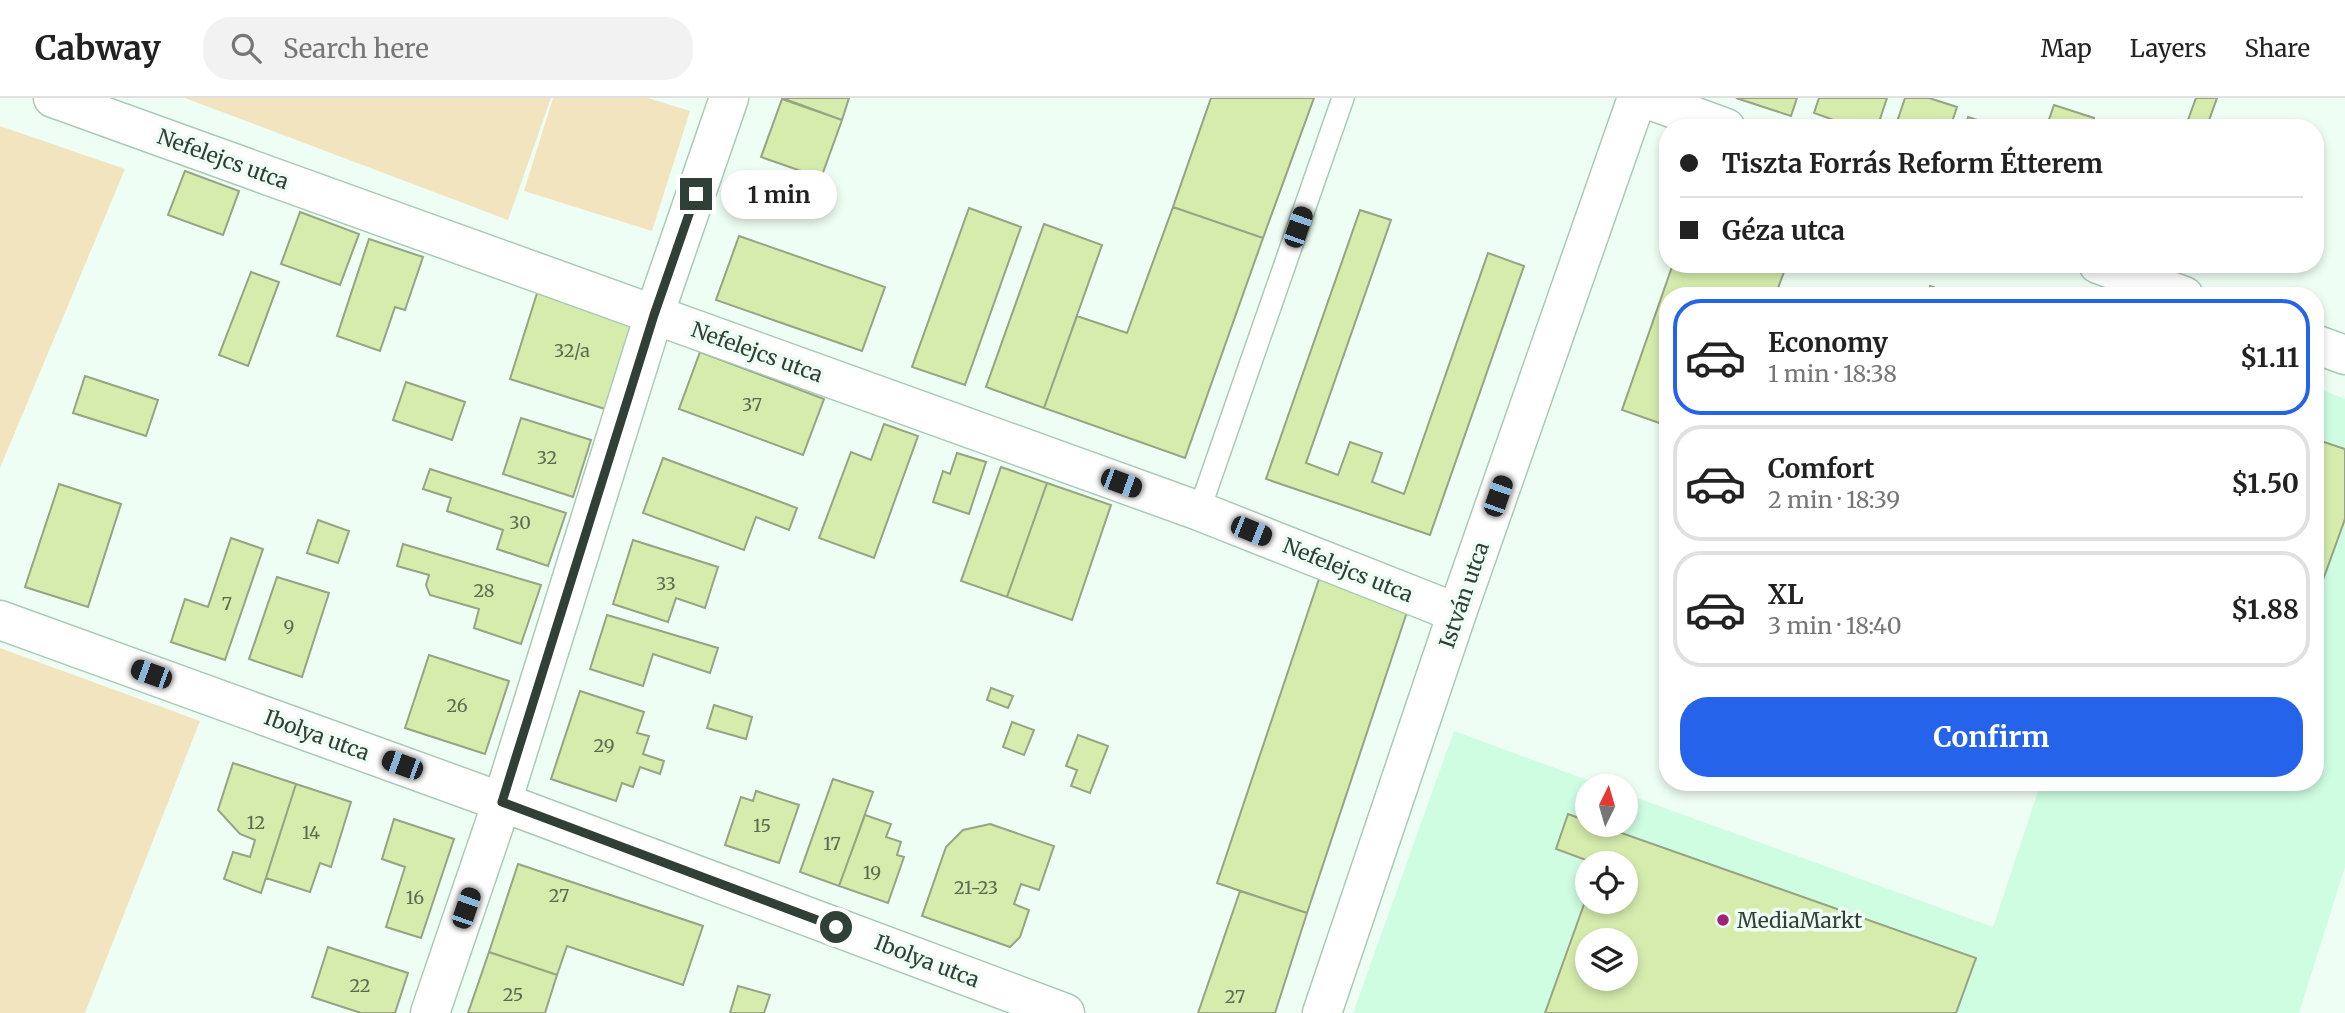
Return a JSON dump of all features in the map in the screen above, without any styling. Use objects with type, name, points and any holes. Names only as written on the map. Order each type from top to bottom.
[{"type":"street","name":"Nefelejcs utca","points":[[53,98],[1199,511],[1457,613]]},
{"type":"street","points":[[430,1013],[502,802],[654,315],[729,98]]},
{"type":"street","name":"István utca","points":[[1322,1013],[1457,613],[1637,98]]},
{"type":"street","points":[[1644,98],[1701,119]]},
{"type":"street","points":[[2122,273],[2160,287]]},
{"type":"street","points":[[2324,347],[2345,355]]},
{"type":"street","name":"Ibolya utca","points":[[0,620],[502,802],[1065,1013]]},
{"type":"lane","points":[[1199,511],[1343,98]]},
{"type":"shaded area","points":[[185,98],[551,98],[508,220]]},
{"type":"shaded area","points":[[553,98],[648,98],[690,111],[652,231],[524,191]]},
{"type":"shaded area","points":[[0,126],[125,169],[0,468]]},
{"type":"shaded area","points":[[2324,391],[2345,399],[2345,867],[2299,1013],[1353,1013],[1454,731],[1575,775],[1575,837],[1638,837],[1638,798],[1993,927],[2038,791],[2324,791]]},
{"type":"shaded area","points":[[0,648],[200,721],[85,1013],[0,1013]]},
{"type":"building","points":[[782,98],[849,98],[842,120]]},
{"type":"building","points":[[1211,98],[1314,98],[1263,238],[1173,207]]},
{"type":"building","points":[[1736,98],[1797,98],[1791,116]]},
{"type":"building","points":[[1819,98],[1887,98],[1880,119],[1831,119],[1814,113]]},
{"type":"building","points":[[1905,98],[1929,98],[1957,107],[1953,119],[1898,119]]},
{"type":"building","points":[[2196,98],[2217,98],[2210,119],[2188,119]]},
{"type":"building","points":[[782,99],[842,120],[821,178],[761,157]]},
{"type":"building","points":[[2054,105],[2094,118],[2094,119],[2049,119]]},
{"type":"building","points":[[185,171],[239,191],[223,235],[168,215]]},
{"type":"building","points":[[1173,207],[1263,238],[1185,458],[1044,408],[1077,316],[1127,333]]},
{"type":"building","points":[[969,208],[1021,227],[965,385],[912,367]]},
{"type":"building","points":[[1360,210],[1391,220],[1306,463],[1338,475],[1350,442],[1382,453],[1372,482],[1404,494],[1488,253],[1524,266],[1430,535],[1266,479]]},
{"type":"building","points":[[300,212],[359,234],[340,285],[281,264]]},
{"type":"building","points":[[1044,224],[1102,245],[1044,408],[986,387]]},
{"type":"building","points":[[739,236],[885,287],[862,351],[716,300]]},
{"type":"building","points":[[369,239],[423,257],[405,310],[395,307],[380,351],[337,336]]},
{"type":"building","points":[[251,272],[279,282],[248,366],[219,355]]},
{"type":"building","points":[[1670,273],[1784,273],[1778,287],[1665,287]]},
{"type":"building","points":[[538,290],[634,321],[605,409],[510,379]]},
{"type":"building","points":[[1659,304],[1659,423],[1622,410]]},
{"type":"building","points":[[700,352],[824,399],[803,455],[679,409]]},
{"type":"building","points":[[85,376],[158,400],[146,436],[73,413]]},
{"type":"building","points":[[406,382],[465,402],[452,440],[393,420]]},
{"type":"building","points":[[521,418],[591,440],[573,497],[503,474]]},
{"type":"building","points":[[884,424],[918,436],[874,558],[819,538],[851,452],[871,460]]},
{"type":"building","points":[[2324,442],[2345,449],[2345,519],[2324,577]]},
{"type":"building","points":[[957,453],[986,462],[969,514],[933,502],[943,471],[950,474]]},
{"type":"building","points":[[663,458],[797,508],[789,530],[756,517],[744,550],[643,513]]},
{"type":"building","points":[[1001,467],[1047,483],[1007,597],[961,581]]},
{"type":"building","points":[[430,469],[566,513],[548,566],[497,549],[503,530],[447,511],[451,498],[423,489]]},
{"type":"building","points":[[1047,483],[1111,505],[1072,620],[1007,597]]},
{"type":"building","points":[[59,484],[121,504],[88,607],[25,587]]},
{"type":"building","points":[[318,520],[349,531],[338,563],[307,553]]},
{"type":"building","points":[[231,538],[263,549],[225,660],[171,642],[185,599],[208,607]]},
{"type":"building","points":[[633,540],[718,567],[705,608],[676,598],[668,622],[613,604]]},
{"type":"building","points":[[403,544],[541,585],[521,644],[474,628],[479,609],[430,595],[426,585],[429,575],[397,566]]},
{"type":"building","points":[[1320,576],[1409,606],[1307,913],[1217,883]]},
{"type":"building","points":[[277,577],[329,593],[302,677],[249,659]]},
{"type":"building","points":[[607,615],[718,648],[710,673],[653,654],[643,686],[590,669]]},
{"type":"building","points":[[429,655],[509,681],[485,754],[405,728]]},
{"type":"building","points":[[991,688],[1013,696],[1008,708],[987,700]]},
{"type":"building","points":[[580,691],[644,712],[637,733],[649,736],[643,754],[664,761],[660,774],[640,767],[633,787],[622,783],[616,801],[551,779]]},
{"type":"building","points":[[714,705],[752,717],[746,739],[707,728]]},
{"type":"building","points":[[1012,722],[1034,730],[1024,755],[1003,747]]},
{"type":"building","points":[[1078,735],[1108,746],[1090,793],[1071,786],[1077,770],[1066,766]]},
{"type":"building","points":[[233,763],[296,784],[261,893],[224,879],[233,852],[250,857],[255,840],[240,834],[218,810]]},
{"type":"building","points":[[833,779],[873,792],[839,886],[800,872]]},
{"type":"building","points":[[296,784],[351,802],[331,867],[320,863],[310,892],[266,878]]},
{"type":"building","points":[[756,791],[799,805],[779,863],[725,845],[741,797],[753,801]]},
{"type":"building","name":"MediaMarkt","points":[[1568,814],[1575,817],[1575,837],[1633,837],[1976,958],[1956,1013],[1545,1013],[1575,929],[1575,991],[1638,991],[1638,928],[1576,928],[1581,914],[1638,914],[1638,851],[1575,851],[1575,856],[1556,849]]},
{"type":"building","points":[[865,815],[891,824],[886,837],[901,842],[897,855],[904,857],[888,903],[839,886]]},
{"type":"building","points":[[394,819],[454,839],[421,938],[386,927],[405,867],[382,859]]},
{"type":"building","points":[[990,824],[1054,846],[1039,890],[1021,884],[1014,904],[1029,910],[1020,937],[1010,947],[922,916],[946,847],[963,830]]},
{"type":"building","points":[[518,864],[703,926],[683,985],[567,946],[557,975],[489,952]]},
{"type":"building","points":[[1240,891],[1307,913],[1275,1013],[1198,1013]]},
{"type":"building","points":[[328,947],[408,973],[395,1013],[361,1013],[312,997]]},
{"type":"building","points":[[489,952],[557,975],[545,1013],[468,1013]]},
{"type":"building","points":[[738,986],[770,995],[764,1013],[730,1013]]},
{"type":"place","name":"MediaMarkt","points":[[1723,920]]},
{"type":"route","points":[[696,194],[654,315],[502,802],[836,927]]}]
